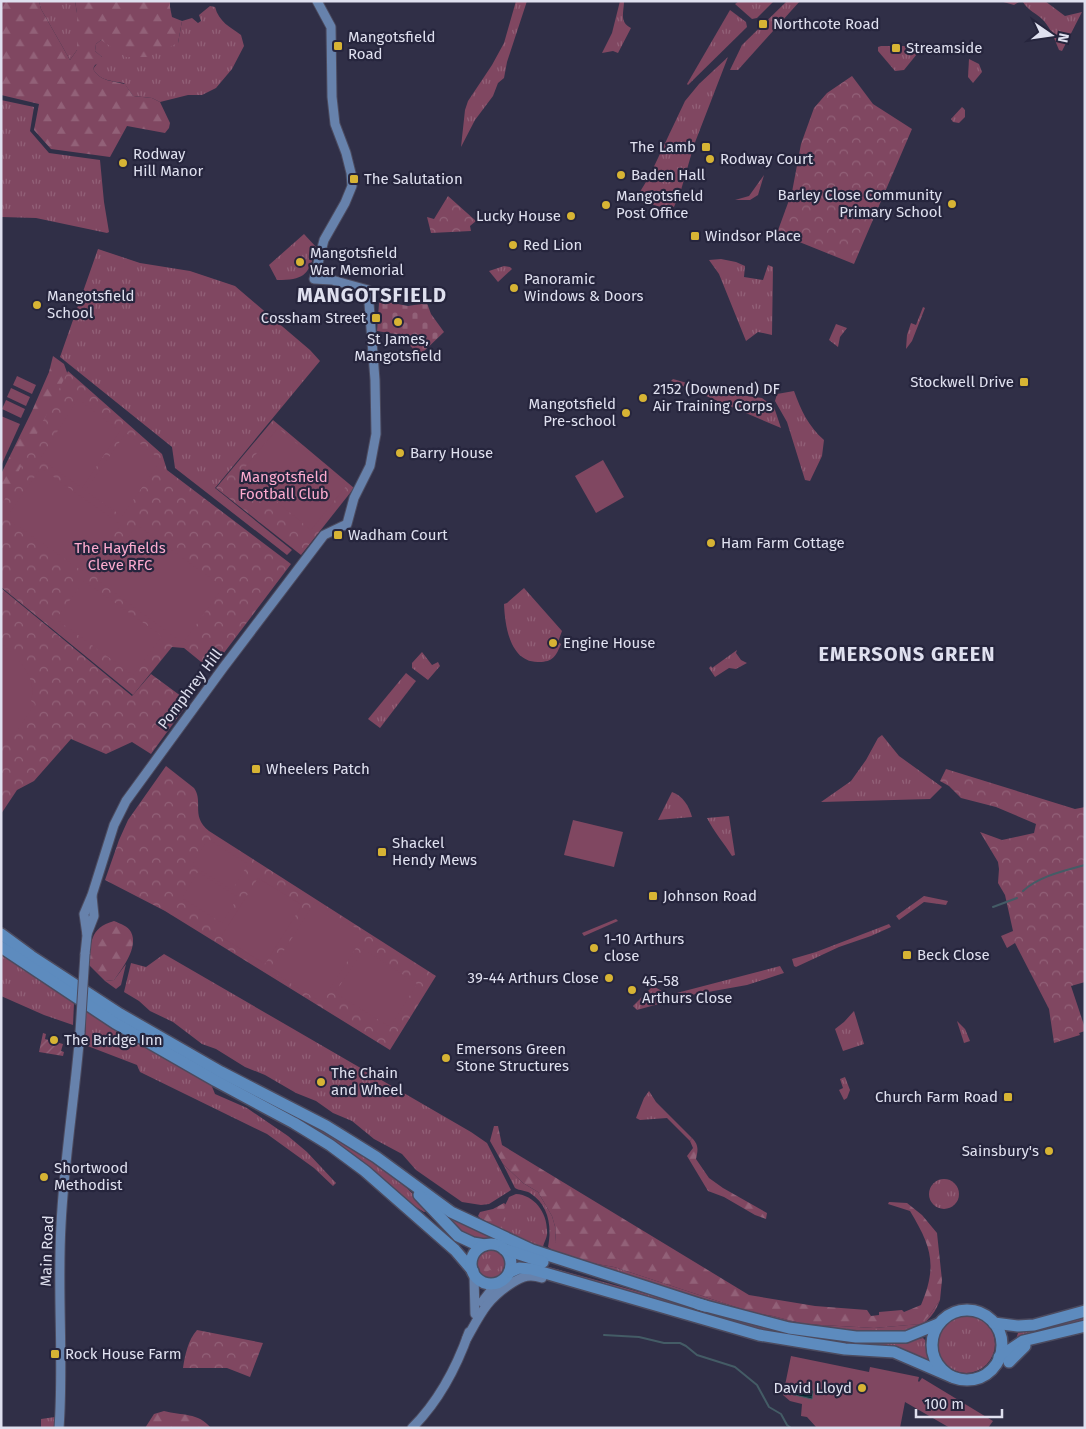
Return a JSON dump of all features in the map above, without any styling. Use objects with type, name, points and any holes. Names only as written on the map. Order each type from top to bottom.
[{"type":"highway","points":[[1,934],[31,956],[120,1014],[220,1072],[326,1126],[376,1157],[451,1212],[532,1250],[705,1306]]},
{"type":"highway","points":[[1,947],[115,1023],[330,1145],[365,1171],[455,1250],[484,1283],[496,1284],[510,1272],[520,1268],[531,1269],[758,1335],[845,1349],[894,1352],[961,1379],[978,1377],[1027,1345],[1085,1331]]},
{"type":"highway","points":[[401,1175],[458,1236],[473,1243],[495,1244],[504,1249],[555,1266],[789,1328],[856,1336],[906,1337],[938,1324]]},
{"type":"highway","points":[[474,1273],[471,1262],[474,1253],[485,1245]]},
{"type":"highway","points":[[504,1249],[510,1257],[510,1272]]},
{"type":"highway","points":[[952,1376],[944,1372],[934,1358],[932,1342],[938,1324],[946,1316],[954,1312],[968,1310],[981,1313],[994,1323],[1001,1339],[1004,1360]]},
{"type":"highway","points":[[994,1323],[1018,1326],[1034,1325],[1085,1311]]},
{"type":"highway","points":[[1004,1360],[1023,1341],[1085,1326]]},
{"type":"main road","name":"Pomphrey Hill","points":[[85,954],[87,934],[94,916],[92,895],[114,826],[126,801],[223,668],[324,535],[347,524],[354,498],[370,466],[376,434],[375,380],[368,290],[332,280],[314,279],[324,240],[345,203],[352,186],[346,153],[335,124],[332,97],[331,27],[317,1]]},
{"type":"main road","name":"Main Road","points":[[59,1428],[61,1400],[59,1318],[61,1227],[67,1149],[80,1032],[85,954]]},
{"type":"main road","points":[[474,1273],[476,1314]]},
{"type":"main road","points":[[467,1338],[489,1300],[501,1290],[526,1276],[534,1275],[601,1295],[648,1302]]},
{"type":"main road","points":[[412,1428],[422,1418],[446,1385],[462,1353],[476,1314],[496,1284]]},
{"type":"green space","points":[[1,1],[39,1],[41,9],[70,60],[77,50],[77,13],[75,1],[170,1],[172,17],[182,21],[178,43],[147,57],[126,57],[101,40],[96,44],[95,51],[102,57],[103,61],[95,65],[93,69],[103,78],[125,84],[133,96],[152,98],[160,102],[170,123],[169,128],[165,133],[127,126],[110,157],[51,149],[34,130],[39,104],[1,95]]},
{"type":"green space","points":[[39,1],[75,1],[77,13],[77,50],[70,60],[41,9]]},
{"type":"green space","points":[[516,1],[527,1],[507,62],[504,78],[498,83],[493,96],[475,120],[461,147],[465,110],[468,101],[504,43]]},
{"type":"green space","points":[[620,1],[624,1],[624,20],[627,26],[631,28],[618,53],[613,51],[602,53],[612,33]]},
{"type":"green space","points":[[739,1],[774,1],[757,18],[752,19],[735,4]]},
{"type":"green space","points":[[787,1],[800,1],[738,70],[730,70],[742,45]]},
{"type":"green space","points":[[1000,1],[1045,1],[1065,16],[1082,12],[1062,51],[1059,50],[1051,31],[1044,21],[1023,2],[1014,5]]},
{"type":"green space","points":[[210,6],[215,7],[219,17],[241,35],[244,46],[232,69],[216,88],[202,95],[188,95],[160,102],[152,98],[133,96],[124,83],[103,78],[93,69],[102,57],[95,51],[96,44],[101,40],[178,43],[182,21],[192,18],[198,23],[201,21],[199,15]]},
{"type":"green space","points":[[730,10],[746,22],[747,27],[688,85],[687,84]]},
{"type":"green space","points":[[915,46],[917,54],[904,70],[895,71],[878,51],[878,47]]},
{"type":"green space","points":[[728,57],[694,145],[674,207],[665,208],[639,201],[638,195],[649,177],[685,101],[699,84]]},
{"type":"green space","points":[[969,59],[979,64],[982,72],[973,83],[968,77]]},
{"type":"green space","points":[[852,76],[873,104],[912,129],[854,264],[777,233],[792,192],[801,144],[814,108],[827,93]]},
{"type":"green space","points":[[1,100],[34,107],[30,131],[49,153],[100,160],[109,232],[36,218],[1,217]]},
{"type":"green space","points":[[962,107],[965,110],[965,117],[959,123],[953,122],[951,119]]},
{"type":"green space","points":[[764,175],[758,195],[750,200],[735,200],[749,196]]},
{"type":"green space","points":[[448,196],[476,221],[470,226],[471,231],[431,233],[427,217],[434,219]]},
{"type":"green space","points":[[304,234],[316,247],[311,264],[305,274],[300,277],[277,280],[269,265]]},
{"type":"green space","points":[[98,249],[140,263],[190,271],[235,286],[310,350],[320,361],[215,488],[292,550],[287,555],[175,468],[172,447],[60,357]]},
{"type":"green space","points":[[721,259],[745,266],[744,277],[763,280],[768,265],[773,267],[772,335],[758,332],[746,341],[719,274],[709,260]]},
{"type":"green space","points":[[504,266],[512,269],[498,282],[489,271]]},
{"type":"green space","points":[[382,301],[408,306],[427,303],[431,314],[444,332],[419,356],[401,335],[377,331],[379,303]]},
{"type":"green space","points":[[923,307],[925,308],[912,341],[906,349],[907,335],[911,323],[916,325]]},
{"type":"green space","points":[[836,324],[847,328],[840,337],[838,347],[829,340]]},
{"type":"green space","points":[[53,356],[64,364],[69,378],[1,512],[1,474],[32,411],[49,372]]},
{"type":"green space","name":"The Hayfields Cleve RFC","points":[[68,371],[162,454],[167,470],[291,564],[211,670],[184,648],[172,647],[133,695],[1,587],[1,507]]},
{"type":"green space","points":[[17,376],[36,385],[32,394],[13,385]]},
{"type":"green space","points":[[673,379],[718,392],[762,398],[774,407],[781,428],[671,381]]},
{"type":"green space","points":[[11,388],[30,397],[26,406],[7,397]]},
{"type":"green space","points":[[794,391],[806,417],[824,440],[822,456],[810,481],[805,480],[787,422],[775,401],[777,394]]},
{"type":"green space","points":[[78,399],[120,431],[82,488],[40,459]]},
{"type":"green space","points":[[6,400],[25,409],[21,418],[2,409]]},
{"type":"green space","points":[[1,416],[20,424],[1,466]]},
{"type":"green space","name":"Mangotsfield Football Club","points":[[273,420],[354,488],[301,555],[216,488]]},
{"type":"green space","points":[[278,428],[347,485],[311,530],[241,472]]},
{"type":"green space","points":[[126,433],[161,460],[122,516],[85,491]]},
{"type":"green space","points":[[603,460],[624,497],[596,513],[575,476]]},
{"type":"green space","points":[[41,468],[121,525],[85,573],[6,518]]},
{"type":"green space","points":[[137,525],[223,587],[183,643],[97,580]]},
{"type":"green space","points":[[84,581],[162,636],[133,675],[56,619]]},
{"type":"green space","points":[[1,588],[132,696],[151,674],[189,702],[151,754],[132,742],[106,754],[71,739],[34,781],[17,790],[1,814]]},
{"type":"green space","points":[[524,588],[562,631],[558,642],[561,644],[556,655],[548,661],[529,661],[515,650],[511,642],[504,604]]},
{"type":"green space","points":[[1,643],[25,668],[32,684],[31,701],[35,704],[14,735],[1,746]]},
{"type":"green space","points":[[737,650],[736,653],[741,660],[747,663],[736,669],[729,668],[715,677],[709,668],[711,666],[712,668]]},
{"type":"green space","points":[[422,652],[432,665],[438,662],[440,666],[428,680],[412,668],[412,663]]},
{"type":"green space","points":[[406,673],[416,681],[380,728],[368,719]]},
{"type":"green space","points":[[882,735],[899,756],[942,787],[930,799],[821,802],[851,781],[866,760],[878,738]]},
{"type":"green space","points":[[166,766],[194,788],[197,793],[200,820],[209,831],[436,976],[390,1050],[165,911],[105,880],[128,820]]},
{"type":"green space","points":[[946,769],[1075,809],[1085,807],[1085,982],[1071,986],[1085,1028],[1085,1031],[1079,1033],[1080,1035],[1054,1043],[1049,1009],[1015,943],[1007,948],[1001,936],[1013,931],[1005,895],[998,883],[998,862],[980,832],[1002,840],[1034,833],[1036,824],[996,807],[961,798],[949,786],[940,781]]},
{"type":"green space","points":[[672,792],[685,802],[692,817],[658,820]]},
{"type":"green space","points":[[729,816],[735,855],[732,856],[707,818]]},
{"type":"green space","points":[[573,820],[623,832],[614,867],[564,855]]},
{"type":"green space","points":[[208,839],[248,864],[232,890],[192,865]]},
{"type":"green space","points":[[198,872],[238,897],[222,923],[182,898]]},
{"type":"green space","points":[[258,878],[302,905],[265,964],[221,937]]},
{"type":"green space","points":[[924,896],[948,901],[946,905],[924,902],[899,920],[896,916]]},
{"type":"green space","points":[[315,902],[365,934],[321,1002],[271,971]]},
{"type":"green space","points":[[616,919],[618,921],[584,936],[582,933]]},
{"type":"green space","points":[[114,921],[130,930],[133,944],[128,958],[114,980],[105,981],[89,965],[91,943],[100,928]]},
{"type":"green space","points":[[889,924],[891,927],[871,936],[839,947],[796,967],[794,966],[792,959],[816,952]]},
{"type":"green space","points":[[1,940],[368,1158],[407,1188],[427,1211],[424,1212],[405,1200],[383,1182],[1,942]]},
{"type":"green space","points":[[364,949],[417,984],[390,1027],[335,993]]},
{"type":"green space","points":[[1,954],[74,1003],[73,1025],[44,1015],[1,996]]},
{"type":"green space","points":[[164,954],[471,1132],[487,1143],[511,1190],[489,1204],[481,1205],[462,1202],[416,1170],[402,1154],[374,1139],[352,1121],[333,1113],[316,1101],[296,1093],[265,1075],[245,1067],[216,1049],[202,1044],[173,1022],[150,1011],[139,1001],[124,992],[131,963],[146,967]]},
{"type":"green space","points":[[126,964],[121,985],[116,989],[105,981],[114,980]]},
{"type":"green space","points":[[780,966],[784,973],[747,985],[691,995],[637,1010],[633,1006],[653,986],[669,995]]},
{"type":"green space","points":[[86,1011],[211,1084],[215,1094],[247,1108],[288,1136],[307,1152],[336,1183],[333,1186],[314,1168],[267,1134],[140,1072],[137,1065],[85,1045]]},
{"type":"green space","points":[[854,1011],[864,1044],[843,1051],[835,1029]]},
{"type":"green space","points":[[957,1021],[965,1029],[970,1041],[964,1043]]},
{"type":"green space","points":[[43,1033],[46,1034],[45,1039],[63,1044],[61,1051],[64,1052],[63,1056],[39,1052]]},
{"type":"green space","points":[[845,1077],[850,1090],[847,1098],[844,1100],[839,1090],[843,1088],[840,1079]]},
{"type":"green space","points":[[649,1091],[656,1102],[692,1138],[690,1141],[667,1118],[640,1120],[636,1118]]},
{"type":"green space","points":[[494,1126],[498,1126],[502,1145],[749,1295],[815,1306],[867,1310],[871,1316],[879,1315],[879,1312],[902,1310],[904,1312],[921,1305],[931,1267],[927,1246],[910,1211],[888,1204],[889,1202],[907,1203],[922,1215],[937,1233],[942,1280],[940,1300],[921,1324],[874,1328],[804,1324],[754,1313],[614,1267],[586,1262],[559,1250],[555,1242],[556,1230],[552,1216],[538,1192],[523,1183],[503,1164],[490,1141]]},
{"type":"green space","points":[[692,1138],[697,1148],[696,1159],[709,1178],[767,1213],[766,1219],[755,1215],[724,1197],[708,1191],[687,1156],[693,1148],[690,1141]]},
{"type":"green space","points":[[503,1164],[523,1183],[538,1192],[552,1216],[556,1230],[555,1242],[586,1262],[614,1267],[754,1313],[804,1324],[874,1328],[920,1324],[929,1316],[940,1300],[935,1311],[927,1320],[917,1327],[905,1332],[888,1333],[842,1330],[790,1322],[756,1314],[638,1280],[555,1252],[548,1247],[550,1232],[545,1210],[530,1193],[515,1188]]},
{"type":"green space","points":[[944,1179],[955,1183],[959,1194],[955,1205],[944,1209],[933,1205],[929,1194],[933,1183]]},
{"type":"green space","points":[[516,1194],[534,1201],[542,1211],[545,1217],[547,1233],[543,1247],[518,1238],[506,1230],[503,1225],[501,1217],[504,1208],[509,1197]]},
{"type":"green space","points":[[504,1203],[506,1205],[502,1220],[510,1234],[478,1216],[480,1212],[493,1209]]},
{"type":"green space","points":[[444,1213],[493,1235],[493,1238],[478,1240],[463,1234]]},
{"type":"green space","points":[[485,1249],[496,1250],[502,1254],[504,1261],[503,1269],[494,1280],[487,1280],[479,1275],[475,1268],[477,1256]]},
{"type":"green space","points":[[492,1258],[497,1260],[498,1269],[486,1272],[483,1270],[482,1260]]},
{"type":"green space","points":[[545,1266],[712,1312],[898,1342],[923,1338],[929,1361],[760,1331],[544,1269]]},
{"type":"green space","points":[[960,1315],[972,1315],[987,1323],[995,1338],[995,1350],[987,1365],[972,1373],[960,1373],[945,1365],[937,1350],[937,1338],[945,1323]]},
{"type":"green space","points":[[1085,1316],[1085,1322],[1016,1340],[1019,1330]]},
{"type":"green space","points":[[197,1330],[263,1343],[250,1377],[227,1368],[183,1368],[189,1343]]},
{"type":"green space","name":"David Lloyd","points":[[791,1356],[869,1372],[870,1367],[919,1377],[919,1382],[922,1378],[993,1421],[988,1428],[950,1428],[905,1402],[900,1428],[816,1427],[807,1417],[801,1416],[802,1404],[790,1401],[783,1395]]},
{"type":"green space","points":[[164,1411],[201,1419],[211,1428],[145,1428],[154,1414]]},
{"type":"green space","points":[[55,1417],[54,1428],[41,1428],[41,1419]]},
{"type":"water","points":[[792,1387],[813,1391],[812,1399],[790,1394]]},
{"type":"waterway","points":[[1023,891],[1036,881],[1085,865]]},
{"type":"waterway","points":[[993,907],[1017,898]]},
{"type":"waterway","points":[[604,1335],[639,1337],[664,1343],[680,1343],[697,1355],[735,1367],[757,1385],[769,1407],[781,1414],[787,1425],[791,1428]]},
{"type":"place","name":"Northcote Road","points":[[763,24]]},
{"type":"place","name":"Mangotsfield Road","points":[[338,46]]},
{"type":"place","name":"Streamside","points":[[896,48]]},
{"type":"place","name":"The Lamb","points":[[706,147]]},
{"type":"place","name":"Rodway Court","points":[[710,159]]},
{"type":"place","name":"Rodway Hill Manor","points":[[123,163]]},
{"type":"place","name":"Baden Hall","points":[[621,175]]},
{"type":"place","name":"The Salutation","points":[[354,179]]},
{"type":"place","name":"Barley Close Community Primary School","points":[[952,204]]},
{"type":"place","name":"Mangotsfield Post Office","points":[[606,205]]},
{"type":"place","name":"Lucky House","points":[[571,216]]},
{"type":"place","name":"Windsor Place","points":[[695,236]]},
{"type":"place","name":"Red Lion","points":[[513,245]]},
{"type":"place","name":"Mangotsfield War Memorial","points":[[300,262]]},
{"type":"place","name":"Panoramic Windows & Doors","points":[[514,288]]},
{"type":"place","name":"Mangotsfield School","points":[[37,305]]},
{"type":"place","name":"Cossham Street","points":[[376,318]]},
{"type":"place","name":"St James, Mangotsfield","points":[[398,322]]},
{"type":"place","name":"Stockwell Drive","points":[[1024,382]]},
{"type":"place","name":"2152 (Downend) DF Air Training Corps","points":[[643,398]]},
{"type":"place","name":"Mangotsfield Pre-school","points":[[626,413]]},
{"type":"place","name":"Barry House","points":[[400,453]]},
{"type":"place","name":"Wadham Court","points":[[338,535]]},
{"type":"place","name":"Ham Farm Cottage","points":[[711,543]]},
{"type":"place","name":"Engine House","points":[[553,643]]},
{"type":"place","name":"Wheelers Patch","points":[[256,769]]},
{"type":"place","name":"Shackel Hendy Mews","points":[[382,852]]},
{"type":"place","name":"Johnson Road","points":[[653,896]]},
{"type":"place","name":"1-10 Arthurs close","points":[[594,948]]},
{"type":"place","name":"Beck Close","points":[[907,955]]},
{"type":"place","name":"39-44 Arthurs Close","points":[[609,978]]},
{"type":"place","name":"45-58 Arthurs Close","points":[[632,990]]},
{"type":"place","name":"The Bridge Inn","points":[[54,1040]]},
{"type":"place","name":"Emersons Green Stone Structures","points":[[446,1058]]},
{"type":"place","name":"The Chain and Wheel","points":[[321,1082]]},
{"type":"place","name":"Church Farm Road","points":[[1008,1097]]},
{"type":"place","name":"Sainsbury's","points":[[1049,1151]]},
{"type":"place","name":"Shortwood Methodist","points":[[44,1177]]},
{"type":"place","name":"Rock House Farm","points":[[55,1354]]},
{"type":"place","name":"David Lloyd","points":[[862,1388]]},
{"type":"district","name":"MANGOTSFIELD","points":[[372,295]]},
{"type":"district","name":"EMERSONS GREEN","points":[[907,654]]}]
